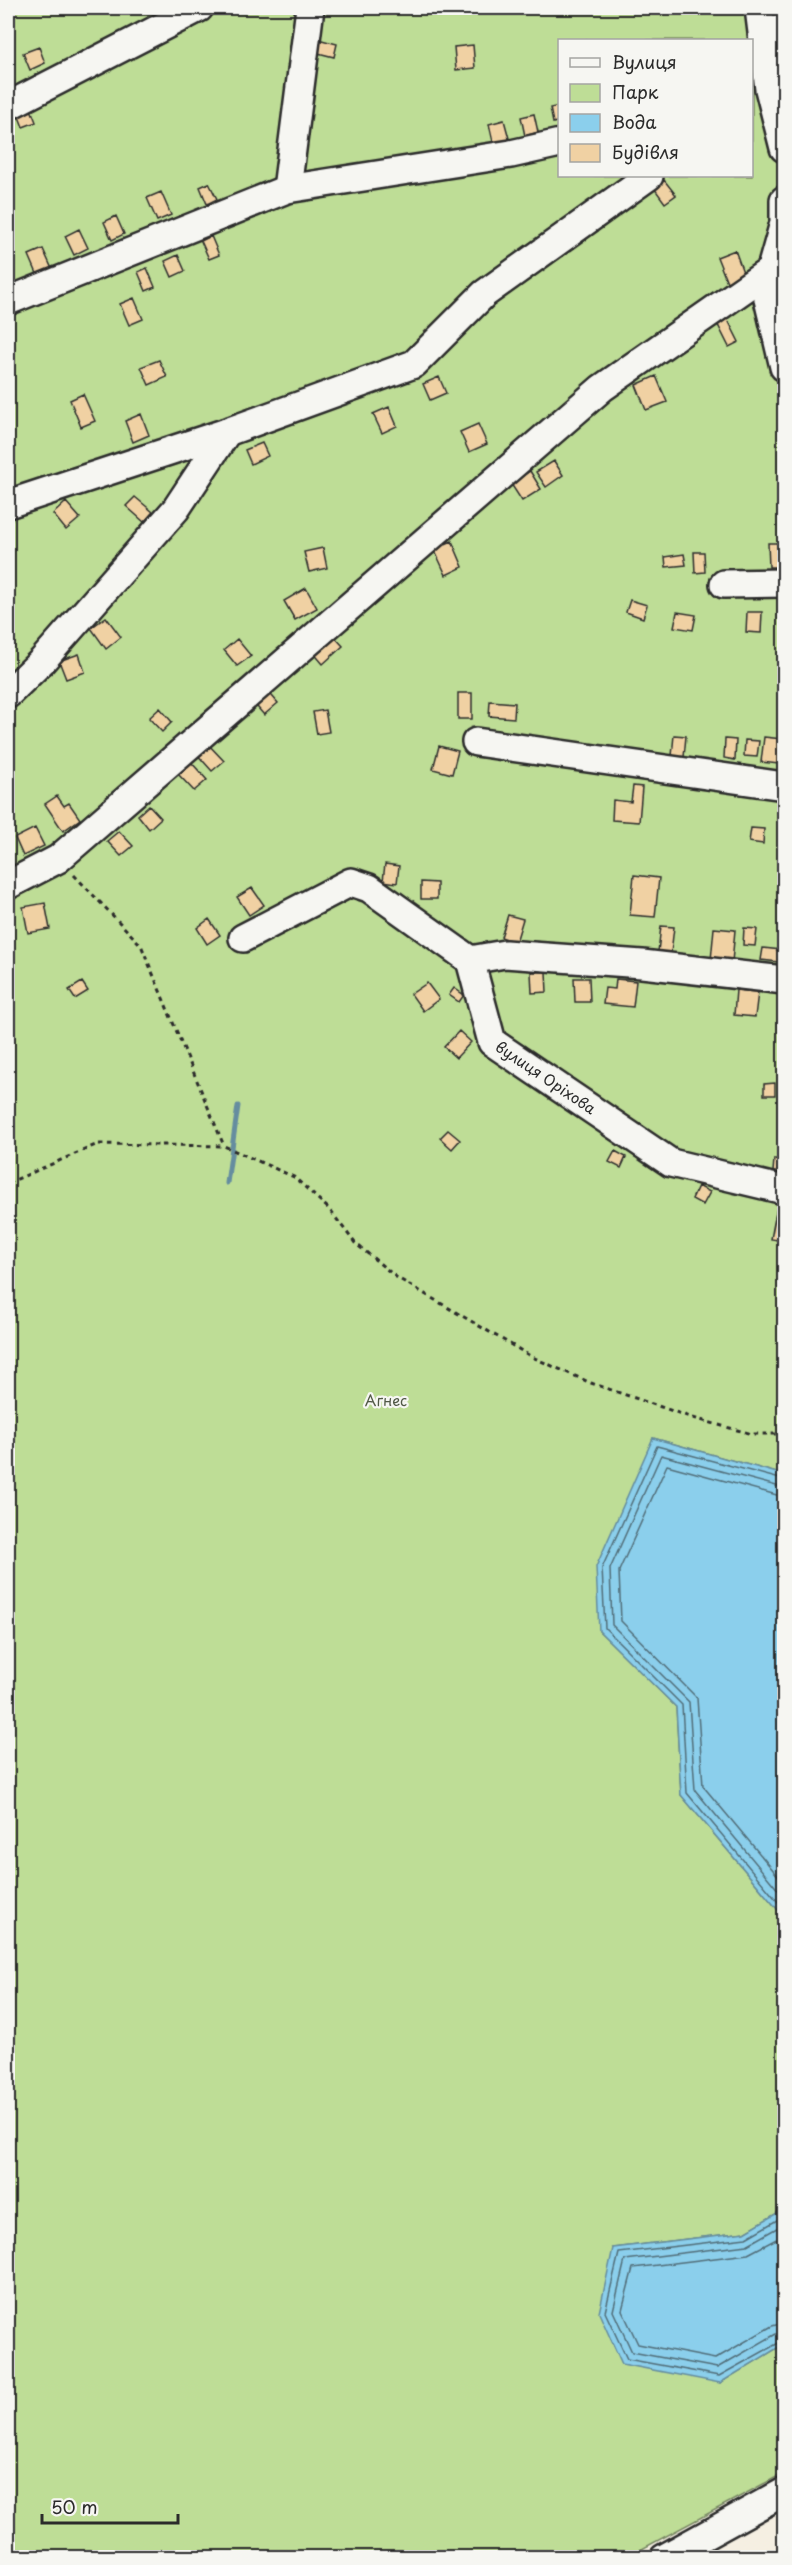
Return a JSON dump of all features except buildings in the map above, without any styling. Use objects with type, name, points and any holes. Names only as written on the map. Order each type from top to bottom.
[{"type":"street","points":[[8,106],[199,8]]},
{"type":"street","points":[[287,189],[310,8]]},
{"type":"street","points":[[759,8],[763,43],[758,95],[784,148]]},
{"type":"street","points":[[763,43],[784,26]]},
{"type":"street","points":[[8,301],[287,189],[511,154],[558,143]]},
{"type":"street","points":[[8,504],[227,432],[414,364],[484,294],[648,177]]},
{"type":"street","points":[[784,200],[784,224],[778,265],[768,299],[784,367]]},
{"type":"street","points":[[8,885],[58,859],[602,388],[778,265]]},
{"type":"street","points":[[8,694],[42,661],[176,509],[227,432]]},
{"type":"street","points":[[724,584],[784,583]]},
{"type":"street","points":[[476,742],[784,786]]},
{"type":"street","points":[[243,938],[351,882],[369,888],[470,960],[505,954],[642,964],[784,980]]},
{"type":"street","name":"вулиця Оріхова","points":[[470,960],[492,1042],[671,1163],[784,1190]]},
{"type":"street","points":[[664,2558],[784,2492]]},
{"type":"path","points":[[58,859],[141,945],[224,1146]]},
{"type":"path","points":[[8,1183],[98,1144],[224,1146],[294,1177],[329,1209],[355,1243],[396,1277],[532,1357],[591,1383],[693,1418],[752,1434],[784,1434]]},
{"type":"green space","name":"Агнес","points":[[8,8],[784,8],[784,1475],[653,1438],[599,1631],[676,1707],[681,1795],[779,1911],[784,2013],[784,2209],[745,2232],[613,2248],[720,2383],[784,2344],[784,2473],[627,2557],[8,2558]]},
{"type":"water","points":[[653,1438],[784,1475],[784,2013],[779,1911],[681,1795],[676,1707],[599,1631],[596,1567]]},
{"type":"water","points":[[784,2209],[784,2344],[720,2383],[622,2364],[599,2313],[613,2248],[745,2232]]},
{"type":"waterway","points":[[227,1183],[238,1106]]}]
